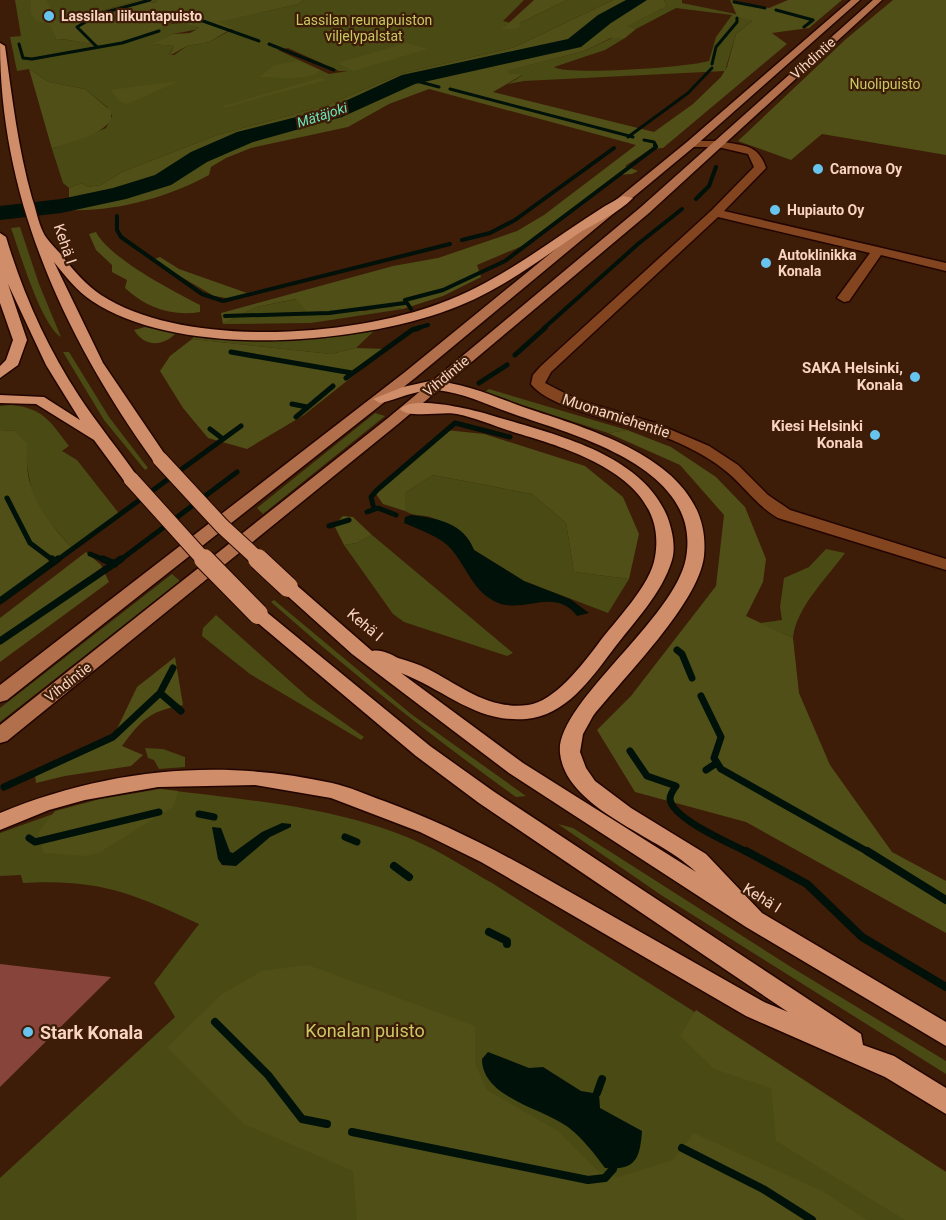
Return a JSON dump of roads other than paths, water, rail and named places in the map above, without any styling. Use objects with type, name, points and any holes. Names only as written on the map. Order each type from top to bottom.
[{"type":"highway","name":"Kehä I","points":[[0,46],[23,183],[36,230],[55,284],[79,336],[127,415],[160,459],[222,526],[359,650],[457,726],[516,768],[754,920],[946,1035]]},
{"type":"highway","points":[[36,230],[74,278],[99,299],[127,312],[175,326],[212,332],[266,336],[344,331],[437,310],[485,289],[529,262],[585,221],[627,198]]},
{"type":"highway","points":[[0,237],[7,264],[57,374],[101,439],[131,479],[184,539],[258,614],[423,751],[486,797],[699,942],[946,1102]]},
{"type":"highway","points":[[0,374],[13,362],[20,348],[20,340],[1,288],[7,264]]},
{"type":"highway","points":[[380,399],[435,385],[599,438],[650,466],[679,495],[691,519],[696,540],[691,574],[661,621],[576,726],[570,752],[577,772],[596,793],[697,859],[754,920]]},
{"type":"highway","points":[[0,399],[39,399],[101,439]]},
{"type":"highway","points":[[359,650],[420,673],[483,708],[506,713],[537,710],[560,699],[586,673],[654,582],[664,558],[664,529],[653,502],[629,476],[612,464],[553,439],[456,409],[407,409]]},
{"type":"highway","points":[[0,822],[43,804],[74,795],[121,784],[158,779],[213,776],[255,777],[334,790],[428,826],[489,856],[755,1009],[895,1070]]},
{"type":"main road","name":"Vihdintie","points":[[0,695],[380,399],[692,144],[856,0]]},
{"type":"main road","name":"Vihdintie","points":[[0,736],[407,409],[714,148],[878,0]]},
{"type":"street","name":"Muonamiehentie","points":[[692,144],[714,148],[758,162],[760,168],[716,213],[546,369],[540,375],[538,384],[554,396],[650,426],[696,445],[732,468],[762,500],[784,514],[946,565]]},
{"type":"street","points":[[716,213],[946,267]]},
{"type":"street","points":[[844,298],[878,251]]},
{"type":"waterway","points":[[97,47],[77,27],[99,14],[150,0]]},
{"type":"waterway","name":"Mätäjoki","points":[[0,213],[61,206],[118,194],[163,180],[199,157],[245,137],[335,113],[409,79],[574,43],[605,19],[638,0]]},
{"type":"waterway","points":[[734,2],[765,8]]},
{"type":"waterway","points":[[776,10],[813,20],[804,27]]},
{"type":"waterway","points":[[712,64],[716,47],[737,22],[737,18]]},
{"type":"waterway","points":[[186,21],[203,21],[259,41]]},
{"type":"waterway","points":[[19,44],[23,58],[32,59],[122,43],[159,31]]},
{"type":"waterway","points":[[269,44],[334,70]]},
{"type":"waterway","points":[[629,136],[688,93],[712,68]]},
{"type":"waterway","points":[[409,79],[439,87]]},
{"type":"waterway","name":"Mätäjoki","points":[[384,87],[389,89]]},
{"type":"waterway","points":[[450,89],[629,136]]},
{"type":"waterway","points":[[644,140],[654,142],[656,146]]},
{"type":"waterway","points":[[411,309],[405,300],[443,290],[505,261],[656,147],[655,145]]},
{"type":"waterway","points":[[462,240],[490,233],[515,220],[614,148]]},
{"type":"waterway","points":[[696,199],[709,186],[716,167]]},
{"type":"waterway","points":[[543,329],[638,244],[682,209]]},
{"type":"waterway","points":[[117,216],[117,230],[121,237],[202,294],[223,301],[450,244]]},
{"type":"waterway","points":[[225,316],[329,313],[405,303]]},
{"type":"waterway","points":[[414,329],[428,325]]},
{"type":"waterway","points":[[346,378],[412,330],[419,328]]},
{"type":"waterway","points":[[515,355],[545,328]]},
{"type":"waterway","points":[[231,352],[352,373]]},
{"type":"waterway","points":[[479,383],[507,365]]},
{"type":"waterway","points":[[296,417],[333,386]]},
{"type":"waterway","points":[[292,404],[307,407]]},
{"type":"waterway","points":[[374,509],[371,497],[377,490],[455,423],[510,437]]},
{"type":"waterway","points":[[56,561],[241,426]]},
{"type":"waterway","points":[[210,429],[223,439]]},
{"type":"waterway","points":[[119,561],[237,472]]},
{"type":"waterway","points":[[7,498],[30,543],[54,561],[52,559]]},
{"type":"waterway","points":[[367,512],[378,508],[396,515]]},
{"type":"waterway","points":[[329,526],[349,520]]},
{"type":"waterway","points":[[90,554],[107,561]]},
{"type":"waterway","points":[[0,601],[58,559]]},
{"type":"waterway","points":[[103,559],[114,564]]},
{"type":"waterway","points":[[114,564],[121,559]]},
{"type":"waterway","points":[[0,641],[114,564]]},
{"type":"waterway","points":[[677,650],[682,654],[692,678]]},
{"type":"waterway","points":[[160,693],[173,668]]},
{"type":"waterway","points":[[4,787],[113,737],[160,693]]},
{"type":"waterway","points":[[160,693],[181,711]]},
{"type":"waterway","points":[[701,696],[721,737],[714,758],[721,769],[870,853]]},
{"type":"waterway","points":[[630,751],[647,776],[676,786],[670,799],[673,807],[681,815],[691,823],[749,853]]},
{"type":"waterway","points":[[706,770],[715,764]]},
{"type":"waterway","points":[[29,838],[35,842],[159,812]]},
{"type":"waterway","points":[[199,814],[214,817]]},
{"type":"waterway","points":[[345,837],[357,842]]},
{"type":"waterway","points":[[746,851],[807,884],[862,937],[946,987]]},
{"type":"waterway","points":[[867,851],[946,900]]},
{"type":"waterway","points":[[394,866],[409,877]]},
{"type":"waterway","points":[[489,932],[507,941],[507,944]]},
{"type":"waterway","points":[[215,1022],[268,1075],[302,1119],[327,1124]]},
{"type":"waterway","points":[[597,1093],[602,1079]]},
{"type":"waterway","points":[[352,1132],[588,1180],[605,1178],[613,1169]]},
{"type":"waterway","points":[[682,1148],[763,1189],[812,1220]]},
{"type":"place","name":"Lassilan liikuntapuisto","points":[[49,16]]},
{"type":"place","name":"Carnova Oy","points":[[818,169]]},
{"type":"place","name":"Hupiauto Oy","points":[[775,210]]},
{"type":"place","name":"Autoklinikka Konala","points":[[766,263]]},
{"type":"place","name":"SAKA Helsinki, Konala","points":[[915,377]]},
{"type":"place","name":"Kiesi Helsinki Konala","points":[[875,435]]},
{"type":"place","name":"Stark Konala","points":[[28,1032]]},
{"type":"park label","name":"Lassilan reunapuiston viljelypalstat","points":[[364,28]]},
{"type":"park label","name":"Nuolipuisto","points":[[885,84]]},
{"type":"park label","name":"Konalan puisto","points":[[365,1030]]}]
